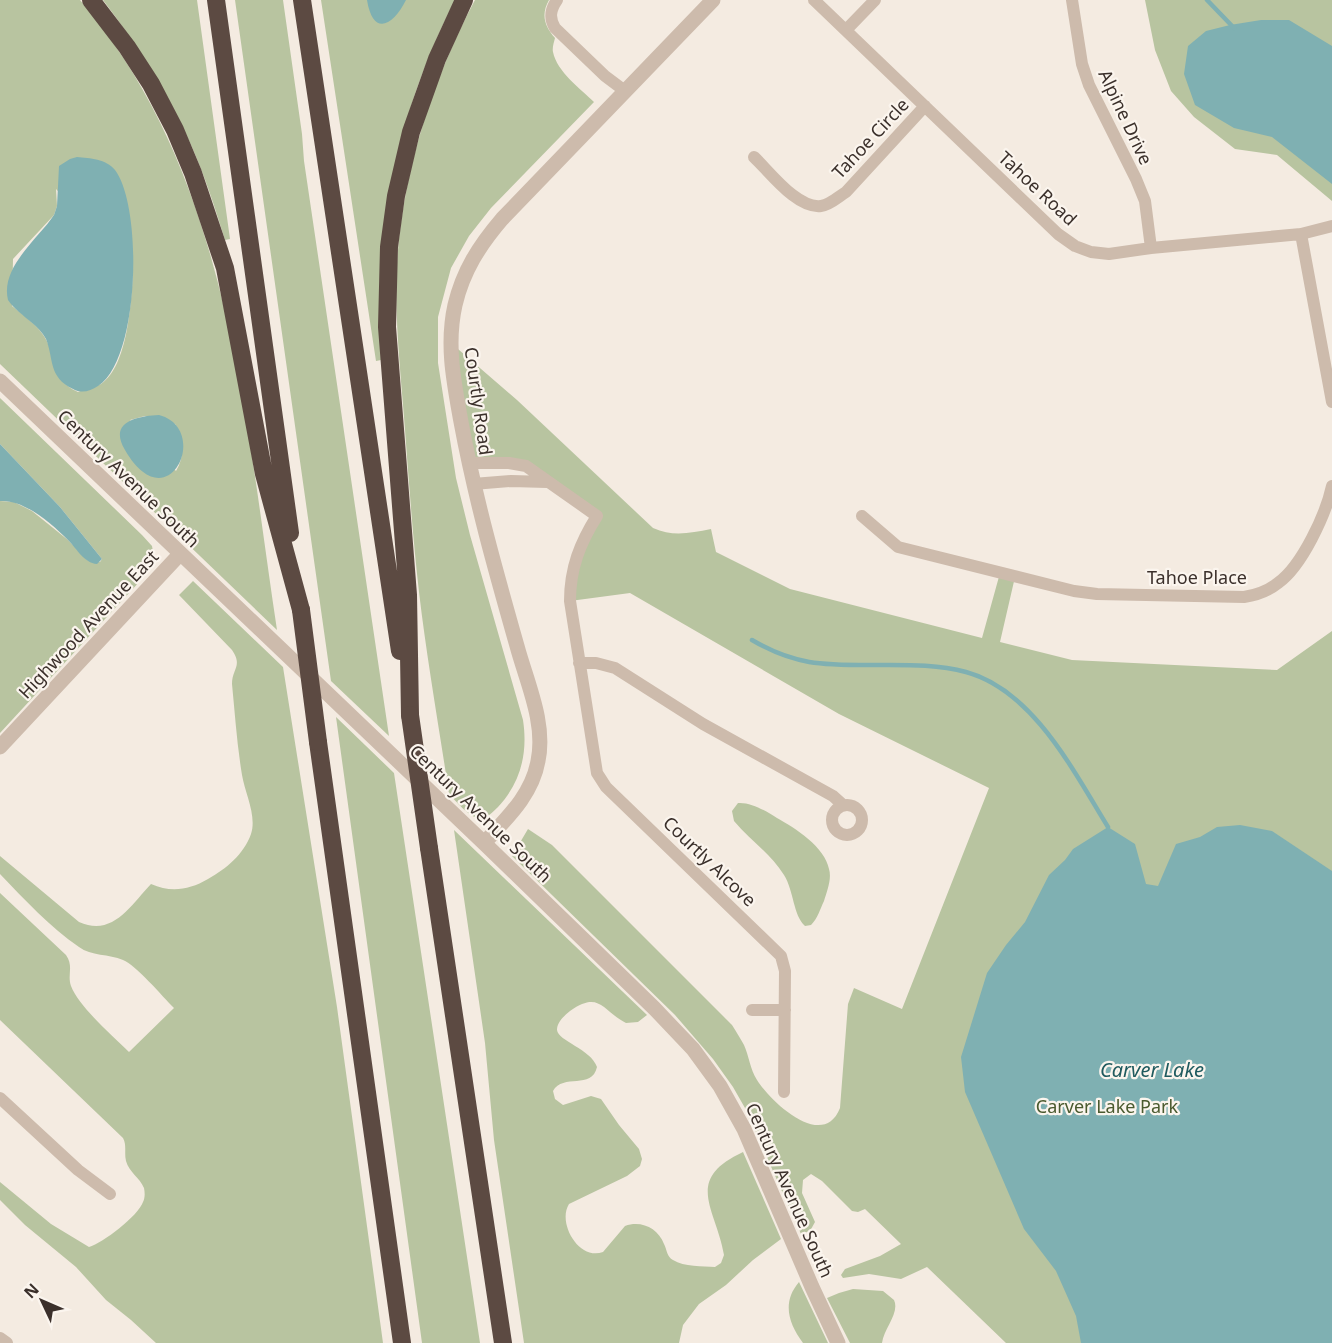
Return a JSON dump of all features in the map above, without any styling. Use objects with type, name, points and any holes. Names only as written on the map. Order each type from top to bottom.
[{"type":"highway","points":[[91,0],[127,47],[151,84],[175,130],[193,173],[225,268],[264,474],[301,610]]},
{"type":"highway","points":[[216,0],[402,1343]]},
{"type":"highway","points":[[302,0],[503,1343]]},
{"type":"highway","points":[[410,715],[408,595],[387,327],[388,255],[396,196],[411,132],[434,67],[464,0]]},
{"type":"street","points":[[557,0],[551,16],[555,28],[605,76],[625,91]]},
{"type":"street","name":"Courtly Road","points":[[484,843],[526,795],[536,771],[540,744],[534,706],[473,484],[452,368],[450,347],[454,308],[467,268],[485,239],[713,0]]},
{"type":"street","name":"Tahoe Road","points":[[814,0],[1058,234],[1075,246],[1091,252],[1109,254],[1301,234],[1332,226]]},
{"type":"street","points":[[846,30],[875,0]]},
{"type":"street","name":"Alpine Drive","points":[[1072,0],[1082,64],[1089,85],[1145,201],[1151,248]]},
{"type":"street","name":"Tahoe Circle","points":[[754,157],[800,201],[821,206],[846,192],[925,106]]},
{"type":"street","points":[[1301,234],[1332,402]]},
{"type":"street","name":"Century Avenue South","points":[[0,381],[484,843],[661,1014],[693,1049],[714,1076],[744,1129],[838,1343]]},
{"type":"street","name":"Courtly Alcove","points":[[469,463],[509,463],[526,466],[597,516],[579,549],[570,584],[570,601],[594,762],[600,780],[784,960],[784,1092]]},
{"type":"street","points":[[473,484],[511,481],[547,482]]},
{"type":"street","name":"Tahoe Place","points":[[862,516],[898,547],[1074,591],[1097,594],[1244,597],[1257,595],[1281,582],[1290,571],[1311,540],[1322,518],[1332,486]]},
{"type":"street","name":"Highwood Avenue East","points":[[0,747],[180,554]]},
{"type":"street","points":[[579,663],[596,663],[615,668],[703,724],[833,795],[843,805]]},
{"type":"street","points":[[752,1010],[784,1010]]},
{"type":"street","points":[[0,1098],[78,1170],[110,1194]]},
{"type":"street","points":[[0,1338],[7,1343]]},
{"type":"green space","points":[[0,0],[80,0],[130,68],[169,141],[199,219],[222,299],[239,381],[277,630],[0,364]],"holes":[[[56,189],[133,273],[126,333],[117,363],[101,384],[78,392],[62,381],[41,332],[12,306],[13,259],[54,215],[57,206]],[[145,416],[175,424],[182,448],[181,460],[176,471],[130,420]]]},
{"type":"green space","points":[[103,0],[197,0],[230,239],[225,240],[201,168],[173,107],[140,52]]},
{"type":"green space","points":[[235,0],[283,0],[304,161],[389,736],[331,681]]},
{"type":"green space","points":[[321,0],[455,0],[418,86],[393,175],[385,220],[381,266],[379,312],[381,360],[376,361]]},
{"type":"green space","points":[[475,0],[549,0],[544,15],[548,29],[555,38],[553,50],[555,59],[570,80],[594,102],[491,208],[469,236],[451,268],[438,317],[438,363],[456,478],[523,720],[523,755],[517,777],[506,797],[484,818],[470,814],[449,794],[417,572],[396,305],[400,229],[413,161],[433,94]]},
{"type":"green space","points":[[1145,0],[1332,0],[1332,201],[1277,155],[1235,149],[1194,117],[1171,91],[1155,50]]},
{"type":"green space","name":"Carver Lake Park","points":[[451,343],[517,400],[653,528],[675,533],[711,529],[716,552],[790,589],[982,638],[1000,573],[1015,577],[1000,642],[1072,660],[1277,670],[1332,631],[1332,1343],[1006,1343],[927,1267],[901,1279],[869,1274],[843,1278],[841,1275],[845,1269],[880,1256],[901,1244],[865,1209],[858,1212],[852,1211],[822,1181],[811,1174],[803,1180],[802,1193],[815,1222],[810,1231],[801,1234],[745,1108],[713,1059],[675,1015],[512,856],[528,829],[552,845],[732,1025],[744,1045],[755,1076],[773,1100],[797,1118],[810,1124],[822,1125],[832,1120],[840,1108],[848,1004],[854,988],[902,1009],[989,788],[839,714],[630,593],[570,601],[570,584],[597,516],[526,466],[469,463]]},
{"type":"green space","points":[[0,398],[142,535],[152,546],[154,557],[141,580],[0,733],[0,501],[14,502],[32,511],[68,540],[87,560],[100,562],[102,559],[60,507],[0,444]]},
{"type":"green space","points":[[193,581],[283,667],[337,1007],[383,1343],[156,1343],[106,1300],[76,1267],[25,1225],[0,1200],[0,1182],[51,1224],[89,1247],[119,1228],[140,1208],[144,1200],[144,1188],[126,1161],[123,1138],[0,1020],[0,893],[66,955],[70,963],[70,982],[75,994],[129,1052],[174,1008],[142,974],[128,963],[118,958],[84,950],[58,931],[0,874],[0,856],[79,922],[91,926],[102,925],[120,917],[151,884],[166,889],[180,889],[194,886],[208,879],[234,860],[244,848],[251,834],[253,820],[242,775],[236,730],[232,679],[237,660],[232,650],[179,595]]},
{"type":"green space","points":[[336,717],[394,773],[480,1343],[422,1343]]},
{"type":"green space","points":[[738,803],[758,808],[792,827],[822,853],[830,873],[829,885],[819,913],[811,925],[805,926],[801,921],[787,881],[779,867],[734,821],[732,811]]},
{"type":"green space","points":[[454,830],[647,1015],[638,1022],[626,1023],[595,1002],[588,1002],[570,1011],[561,1019],[557,1027],[563,1038],[588,1055],[597,1067],[589,1078],[558,1086],[553,1091],[555,1099],[563,1105],[591,1096],[601,1099],[639,1149],[642,1159],[640,1166],[627,1176],[569,1204],[566,1212],[568,1230],[579,1246],[594,1253],[603,1252],[625,1226],[637,1224],[648,1227],[658,1234],[671,1259],[688,1265],[715,1267],[721,1263],[724,1255],[708,1196],[709,1185],[714,1173],[743,1152],[781,1239],[753,1260],[726,1285],[699,1304],[683,1325],[679,1343],[524,1343],[494,1140],[485,1043]]},
{"type":"green space","points":[[799,1282],[828,1343],[803,1343],[794,1328],[789,1305],[790,1297]]},
{"type":"green space","points":[[853,1289],[883,1291],[894,1300],[895,1310],[882,1343],[850,1343],[827,1298]]},
{"type":"water","points":[[367,0],[406,0],[395,16],[384,24],[374,19]]},
{"type":"water","points":[[1261,20],[1289,20],[1332,46],[1332,184],[1272,137],[1234,128],[1195,105],[1184,74],[1188,46],[1206,31]]},
{"type":"water","points":[[77,157],[102,161],[115,170],[124,189],[133,247],[133,282],[129,316],[122,346],[112,370],[98,386],[83,392],[76,391],[59,379],[53,367],[46,339],[10,303],[7,288],[10,276],[22,254],[54,215],[57,206],[59,166]]},
{"type":"water","points":[[159,415],[175,424],[182,437],[183,452],[178,466],[169,475],[156,478],[141,470],[125,450],[120,433],[127,422]]},
{"type":"water","points":[[0,444],[60,507],[102,559],[97,564],[84,558],[46,520],[28,508],[9,501],[0,501]]},
{"type":"water","name":"Carver Lake","points":[[1240,825],[1272,831],[1332,871],[1332,1343],[1081,1343],[1076,1316],[1056,1271],[1024,1229],[965,1092],[961,1057],[987,973],[1025,922],[1049,875],[1073,849],[1108,827],[1135,844],[1146,884],[1158,886],[1176,844],[1200,837],[1217,827]]},
{"type":"waterway","points":[[1207,0],[1234,28]]},
{"type":"waterway","points":[[752,640],[783,655],[811,662],[841,665],[932,666],[966,672],[990,682],[1012,696],[1049,736],[1081,782],[1108,827]]}]
